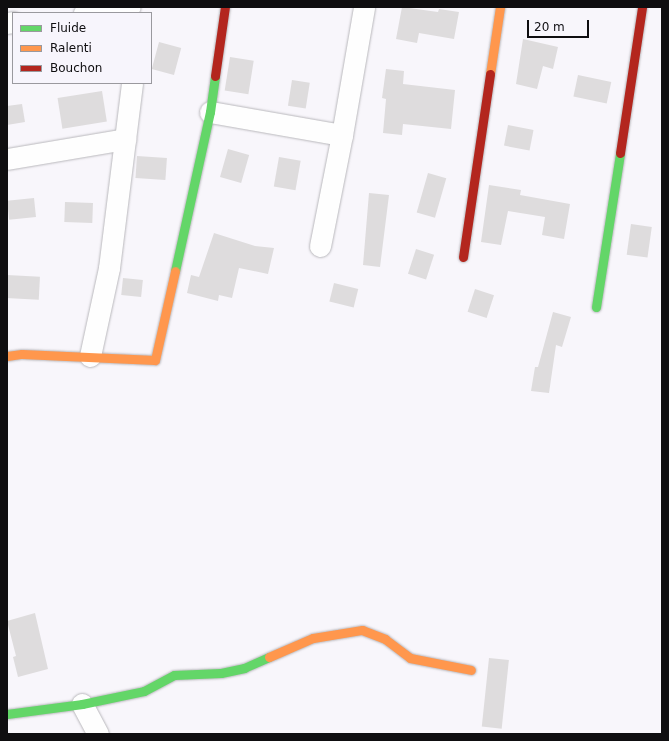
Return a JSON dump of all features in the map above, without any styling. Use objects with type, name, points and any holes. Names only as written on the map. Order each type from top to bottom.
[{"type":"street","points":[[92,12],[130,7]]},
{"type":"street","points":[[7,356],[22,354],[155,360],[210,112],[225,7]]},
{"type":"street","points":[[320,246],[342,136],[364,7]]},
{"type":"street","points":[[463,257],[500,7]]},
{"type":"street","points":[[596,307],[642,7]]},
{"type":"street","points":[[90,356],[109,268],[132,84]]},
{"type":"street","points":[[210,112],[342,136]]},
{"type":"street","points":[[7,159],[124,139]]},
{"type":"street","points":[[7,714],[82,704],[144,691],[174,675],[221,673],[244,668],[313,638],[362,630],[385,639],[410,658],[471,670]]},
{"type":"street","points":[[82,704],[98,734]]},
{"type":"building","points":[[402,7],[438,12],[439,9],[459,12],[454,39],[419,33],[417,43],[396,39]]},
{"type":"building","points":[[523,39],[558,47],[553,69],[543,66],[537,89],[516,84]]},
{"type":"building","points":[[159,42],[181,48],[174,75],[152,69]]},
{"type":"building","points":[[230,57],[254,61],[248,94],[225,91]]},
{"type":"building","points":[[386,69],[404,71],[403,84],[455,90],[451,129],[403,124],[402,135],[383,133],[386,99],[382,98]]},
{"type":"building","points":[[578,75],[611,82],[607,104],[573,97]]},
{"type":"building","points":[[292,80],[310,83],[306,108],[288,106]]},
{"type":"building","points":[[102,91],[107,122],[62,129],[58,98]]},
{"type":"building","points":[[22,104],[25,122],[7,125],[7,106]]},
{"type":"building","points":[[508,125],[534,130],[530,151],[504,146]]},
{"type":"building","points":[[228,149],[249,155],[241,183],[220,177]]},
{"type":"building","points":[[137,156],[167,158],[165,180],[135,178]]},
{"type":"building","points":[[279,157],[301,161],[295,190],[274,187]]},
{"type":"building","points":[[428,173],[446,178],[435,218],[417,212]]},
{"type":"building","points":[[489,185],[521,190],[520,195],[570,204],[564,239],[542,235],[545,217],[508,211],[501,245],[481,242]]},
{"type":"building","points":[[369,193],[389,195],[380,267],[363,265]]},
{"type":"building","points":[[34,198],[36,217],[9,220],[7,201]]},
{"type":"building","points":[[65,202],[93,203],[92,223],[64,222]]},
{"type":"building","points":[[631,224],[652,227],[647,258],[627,255]]},
{"type":"building","points":[[214,233],[255,246],[274,248],[268,274],[239,268],[232,298],[219,295],[218,301],[187,293],[191,275],[199,277]]},
{"type":"building","points":[[416,249],[434,255],[426,280],[408,274]]},
{"type":"building","points":[[7,275],[40,277],[39,300],[7,298]]},
{"type":"building","points":[[123,278],[143,280],[141,297],[121,295]]},
{"type":"building","points":[[334,283],[358,289],[354,307],[329,301]]},
{"type":"building","points":[[475,289],[494,295],[487,318],[468,312]]},
{"type":"building","points":[[553,312],[571,317],[562,347],[556,345],[549,393],[531,391],[535,367],[538,367]]},
{"type":"building","points":[[35,613],[48,669],[18,677],[13,657],[16,656],[7,621]]},
{"type":"building","points":[[489,658],[509,660],[502,729],[482,727]]},
{"type":"traffic: fast","points":[[175,271],[210,112],[215,76]]},
{"type":"traffic: fast","points":[[596,307],[620,153]]},
{"type":"traffic: fast","points":[[7,714],[82,704],[144,691],[174,675],[221,673],[244,668],[269,657]]},
{"type":"traffic: slow","points":[[490,74],[500,7]]},
{"type":"traffic: slow","points":[[7,356],[22,354],[155,360],[175,271]]},
{"type":"traffic: slow","points":[[269,657],[313,638],[362,630],[385,639],[410,658],[471,670]]},
{"type":"traffic: jam","points":[[215,76],[225,7]]},
{"type":"traffic: jam","points":[[620,153],[642,7]]},
{"type":"traffic: jam","points":[[463,257],[490,74]]}]
